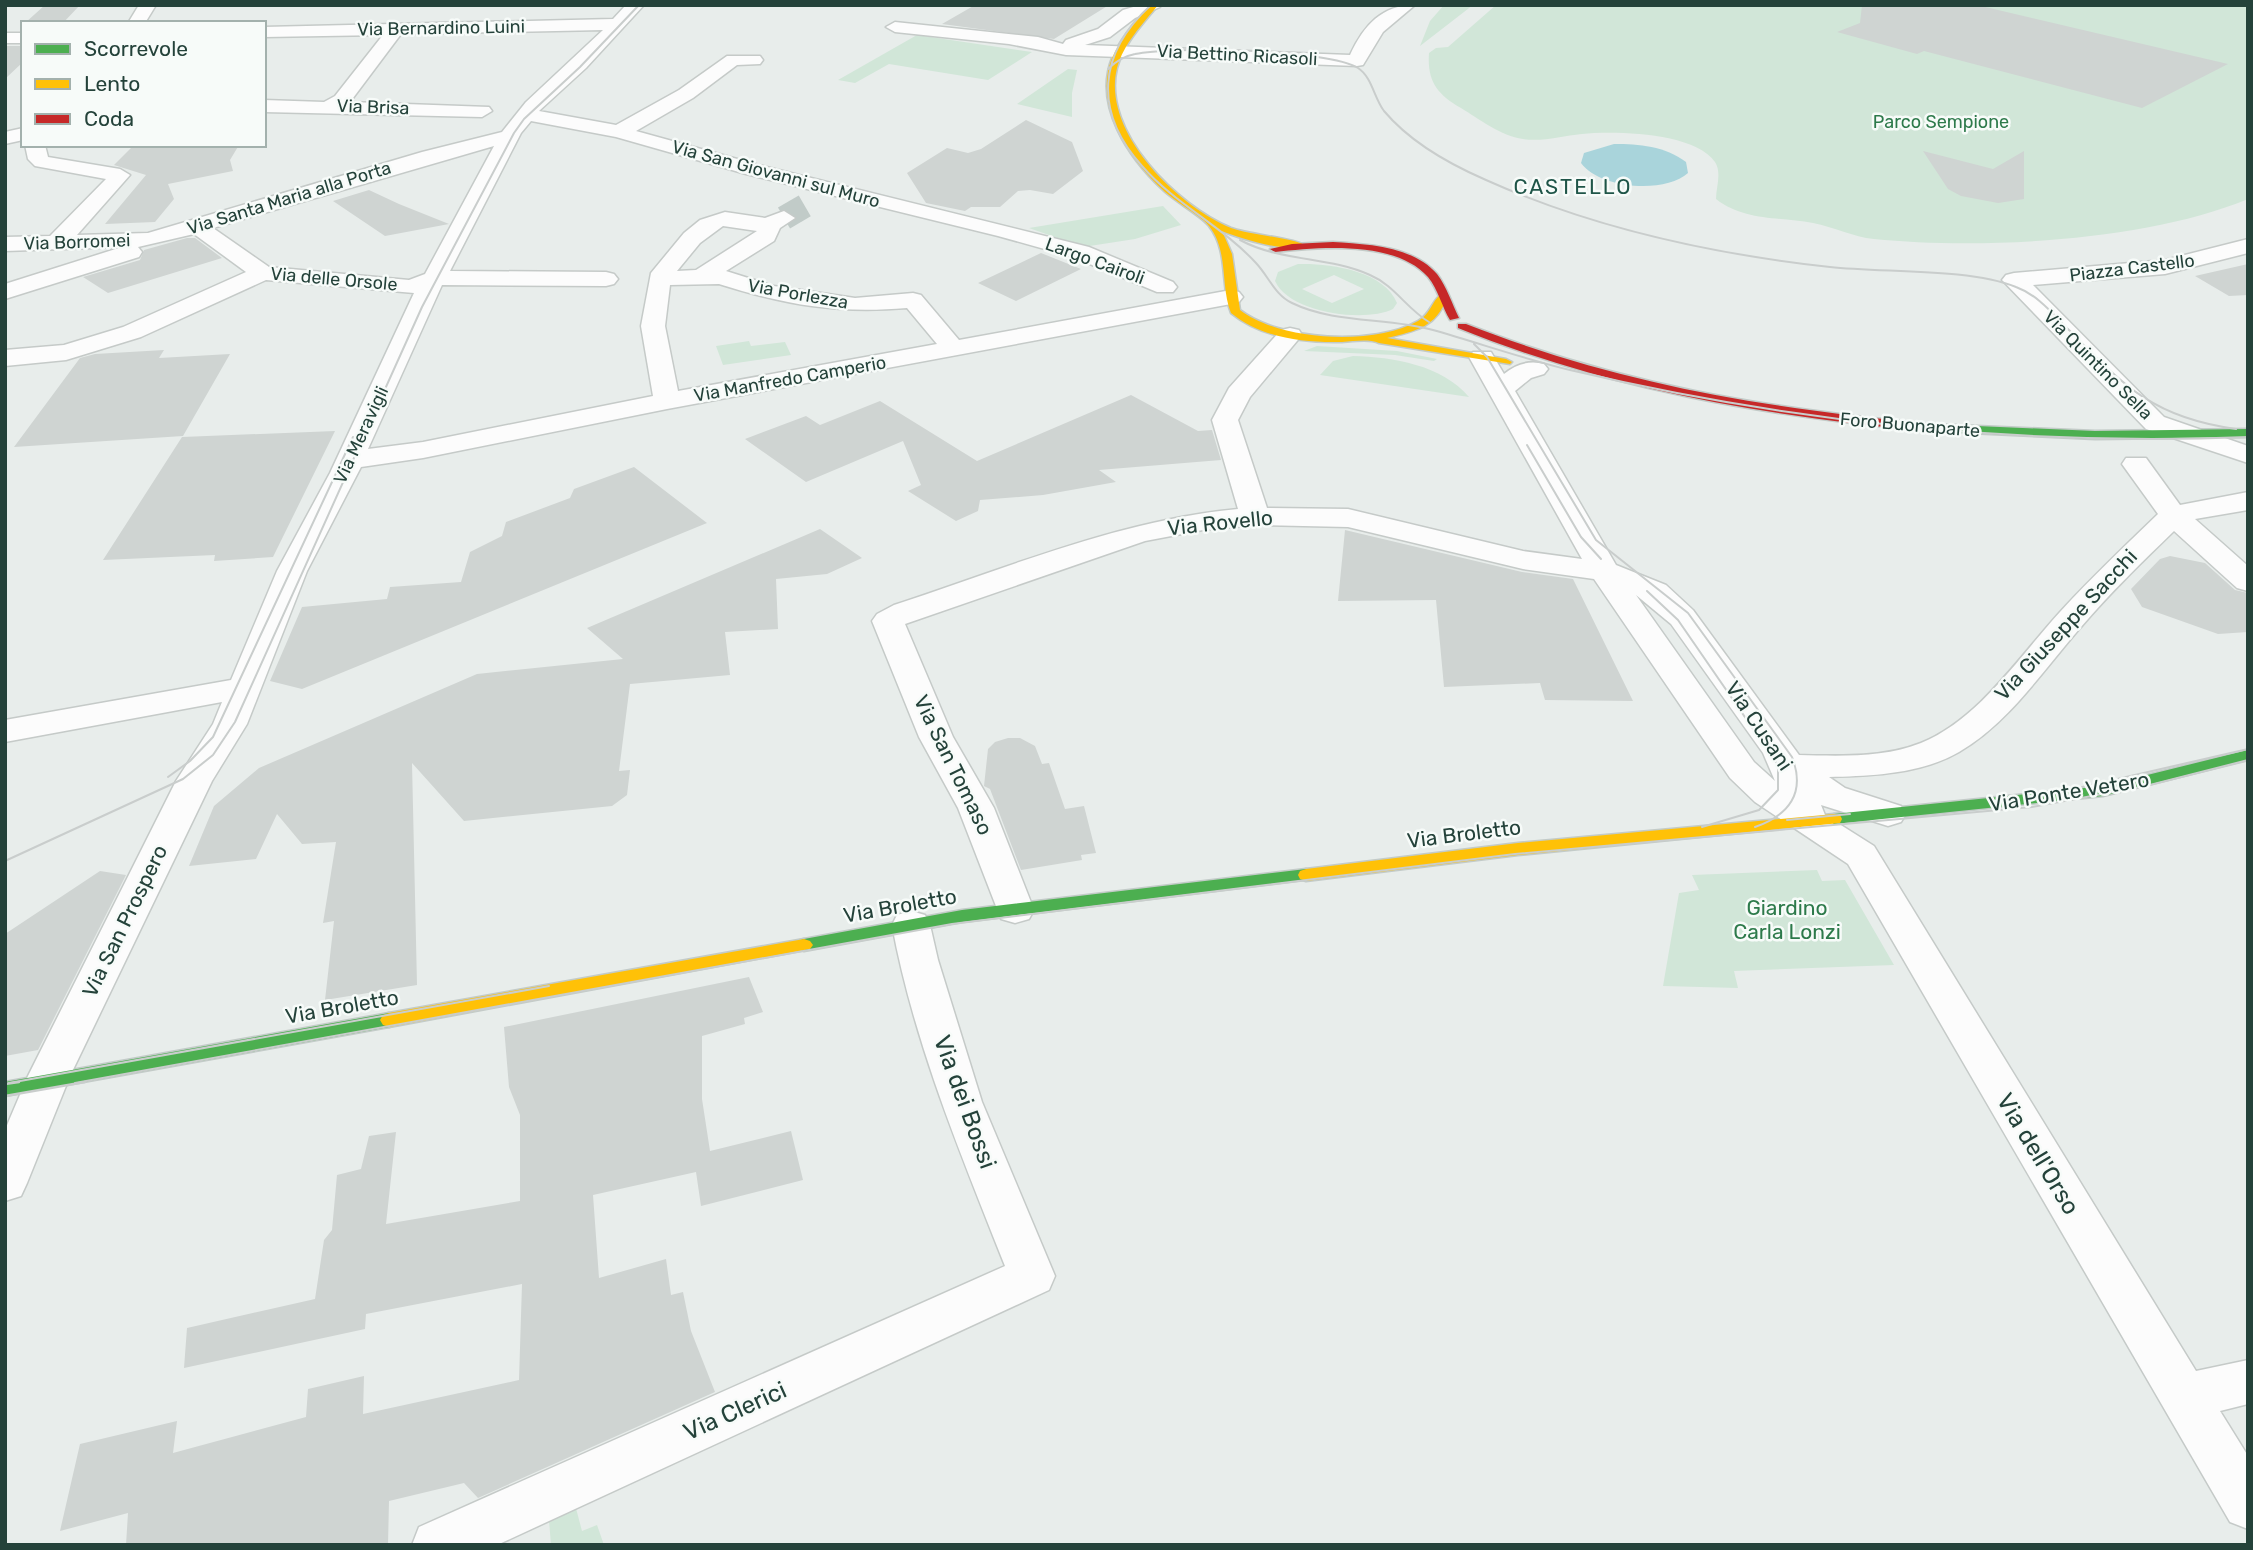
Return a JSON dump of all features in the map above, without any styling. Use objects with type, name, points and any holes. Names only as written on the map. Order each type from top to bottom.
[{"type":"street","points":[[137,21],[148,5]]},
{"type":"street","points":[[526,114],[636,5]]},
{"type":"street","name":"Via Bettino Ricasoli","points":[[1116,54],[1357,61],[1362,47],[1379,23],[1407,5]]},
{"type":"street","points":[[1072,44],[1104,33],[1129,14],[1153,6]]},
{"type":"street","points":[[1153,6],[1129,32],[1116,54],[1110,91],[1116,118],[1125,138],[1151,172],[1214,225],[1277,243],[1367,250],[1402,256],[1427,270],[1482,357]]},
{"type":"street","points":[[359,29],[371,15]]},
{"type":"street","name":"Via Bernardino Luini","points":[[266,32],[618,24]]},
{"type":"street","points":[[895,27],[1116,54]]},
{"type":"street","points":[[331,106],[342,100],[397,28]]},
{"type":"street","points":[[1104,33],[1104,43],[1116,54]]},
{"type":"street","points":[[1016,42],[1072,44],[1116,54]]},
{"type":"street","points":[[619,132],[686,94],[733,60],[754,60]]},
{"type":"street","name":"Via Brisa","points":[[266,106],[482,111]]},
{"type":"street","name":"Via San Giovanni sul Muro","points":[[526,114],[619,132],[845,193],[1025,237]]},
{"type":"street","name":"Via Meravigli","points":[[208,762],[230,724],[292,571],[350,460],[419,307],[509,136],[526,114]]},
{"type":"street","name":"Via Santa Maria alla Porta","points":[[429,156],[526,114]]},
{"type":"street","name":"Via Santa Maria alla Porta","points":[[149,240],[429,156],[509,136]]},
{"type":"street","points":[[35,147],[38,159],[43,162],[120,175],[96,204],[55,244]]},
{"type":"street","points":[[815,200],[845,193]]},
{"type":"street","points":[[667,401],[653,326],[659,278],[692,239],[714,221],[725,219],[777,222],[765,236],[703,276]]},
{"type":"street","points":[[1214,225],[1227,254],[1230,286],[1239,315],[1264,328],[1290,335],[1363,337],[1482,357]]},
{"type":"street","name":"Via delle Orsole","points":[[203,231],[263,273],[411,286],[435,278],[606,279]]},
{"type":"street","name":"Largo Cairoli","points":[[1025,237],[1081,252],[1165,287]]},
{"type":"street","points":[[5,292],[129,253],[149,240]]},
{"type":"street","name":"Via Borromei","points":[[5,244],[149,240]]},
{"type":"street","points":[[1230,286],[1250,256],[1299,245]]},
{"type":"street","name":"Piazza Castello","points":[[2014,280],[2165,267],[2248,246]]},
{"type":"street","points":[[5,358],[43,356],[132,332],[263,273]]},
{"type":"street","name":"Via Porlezza","points":[[659,278],[721,277],[771,293],[855,304],[912,300],[955,350]]},
{"type":"street","name":"Via Quintino Sella","points":[[2014,280],[2155,423],[2248,454]]},
{"type":"street","name":"Via Manfredo Camperio","points":[[350,460],[423,450],[667,401],[955,350],[1230,286]]},
{"type":"street","points":[[1363,337],[1411,327],[1434,314],[1440,307],[1442,297]]},
{"type":"street","name":"Foro Buonaparte","points":[[1462,326],[1513,350],[1576,371],[1705,398],[1811,416],[1918,428],[2190,436],[2248,433]]},
{"type":"street","points":[[1255,516],[1225,420],[1238,394],[1290,335]]},
{"type":"street","name":"Foro Buonaparte","points":[[1482,357],[1535,369],[1576,371]]},
{"type":"street","name":"Via Cusani","points":[[1482,357],[1604,571],[1742,770],[1762,789],[1811,821]]},
{"type":"street","points":[[1502,388],[1522,372],[1535,369]]},
{"type":"street","points":[[2136,464],[2173,515],[2248,582]]},
{"type":"street","points":[[2173,515],[2248,501]]},
{"type":"street","name":"Via Giuseppe Sacchi","points":[[1789,766],[1837,766],[1906,757],[1936,750],[1960,736],[2019,679],[2131,553],[2173,515]]},
{"type":"street","name":"Via Rovello","points":[[888,621],[1138,534],[1203,521],[1255,516],[1348,518],[1512,558],[1604,571]]},
{"type":"street","name":"Via Cusani","points":[[1604,571],[1655,592],[1682,617],[1789,766],[1811,821]]},
{"type":"street","name":"Via San Tomaso","points":[[888,621],[936,737],[976,808],[1015,910]]},
{"type":"street","points":[[5,731],[243,688]]},
{"type":"street","name":"Via Ponte Vetero","points":[[1811,821],[1970,808],[2092,792],[2248,755]]},
{"type":"street","name":"Via San Prospero","points":[[5,1183],[47,1082],[194,781],[208,762]]},
{"type":"street","name":"Via Ponte Vetero","points":[[1789,766],[1832,796],[1888,814]]},
{"type":"street","name":"Via Broletto","points":[[5,1089],[911,925],[1518,849],[1811,821]]},
{"type":"street","name":"Via dell'Orso","points":[[1811,821],[1861,855],[2248,1504]]},
{"type":"street","name":"Via dei Bossi","points":[[911,925],[918,960],[961,1102],[1032,1276]]},
{"type":"street","name":"Via Clerici","points":[[438,1545],[1032,1276]]},
{"type":"street","points":[[2182,1397],[2248,1382]]},
{"type":"green space","points":[[1444,5],[1473,5],[1420,46],[1430,21]]},
{"type":"green space","name":"Parco Sempione","points":[[1496,5],[2248,5],[2248,199],[2162,225],[2064,239],[2014,242],[1874,239],[1813,223],[1750,215],[1716,199],[1717,166],[1705,152],[1690,145],[1653,136],[1613,133],[1523,139],[1490,126],[1453,103],[1435,86],[1430,71],[1429,53],[1436,48],[1448,47]]},
{"type":"green space","points":[[917,35],[1032,52],[988,80],[889,64],[855,83],[838,80]]},
{"type":"green space","points":[[1068,69],[1077,70],[1072,93],[1072,117],[1017,104]]},
{"type":"green space","points":[[1163,206],[1181,225],[1135,239],[1083,247],[1029,228]]},
{"type":"green space","points":[[1298,264],[1339,267],[1368,276],[1380,283],[1397,303],[1393,309],[1365,315],[1347,315],[1311,308],[1283,292],[1275,281],[1278,272]],"holes":[[[1334,275],[1364,289],[1332,303],[1302,289]]]},
{"type":"green space","points":[[749,341],[751,346],[785,342],[791,355],[723,365],[716,346]]},
{"type":"green space","points":[[1317,346],[1397,351],[1437,359],[1434,361],[1395,355],[1304,351]]},
{"type":"green space","points":[[1353,356],[1384,358],[1431,370],[1458,386],[1469,397],[1320,375],[1333,361]]},
{"type":"green space","name":"Giardino Carla Lonzi","points":[[1817,870],[1822,881],[1845,880],[1894,965],[1734,971],[1738,988],[1663,986],[1679,893],[1699,890],[1692,875]]},
{"type":"green space","points":[[573,1497],[582,1531],[597,1525],[604,1545],[551,1545],[548,1508]]},
{"type":"water","points":[[1614,144],[1642,145],[1669,152],[1686,162],[1688,173],[1678,180],[1664,184],[1633,186],[1602,178],[1581,163],[1584,153]]},
{"type":"building","points":[[45,5],[80,5],[65,21],[27,21]]},
{"type":"building","points":[[975,5],[1109,5],[1054,39],[942,24]]},
{"type":"building","points":[[1862,5],[1977,5],[2228,64],[2142,108],[1924,51],[1917,54],[1837,32],[1860,23]]},
{"type":"building","points":[[5,46],[21,46],[21,64],[5,79]]},
{"type":"building","points":[[1026,120],[1072,142],[1083,171],[1053,194],[1018,191],[1000,207],[971,207],[965,211],[926,203],[907,173],[947,148],[968,153],[981,149]]},
{"type":"building","points":[[132,147],[238,147],[230,160],[233,171],[168,184],[174,199],[155,222],[105,224],[146,175],[114,165]]},
{"type":"building","points":[[1923,151],[1993,169],[2024,151],[2024,199],[1998,203],[1961,196],[1948,189]]},
{"type":"building","points":[[369,190],[449,224],[385,236],[333,201]]},
{"type":"building","points":[[195,238],[222,258],[108,293],[83,277],[140,260],[144,250]]},
{"type":"building","points":[[1041,253],[1081,269],[1016,301],[978,283]]},
{"type":"building","points":[[2248,264],[2248,295],[2229,296],[2195,276]]},
{"type":"building","points":[[164,350],[159,358],[230,354],[183,436],[14,447],[80,358],[95,354]]},
{"type":"building","points":[[1131,395],[1198,431],[1212,430],[1221,460],[1099,470],[1116,482],[1043,495],[980,500],[978,511],[956,521],[908,491],[921,485],[903,441],[806,482],[745,439],[806,416],[820,425],[880,401],[977,461]]},
{"type":"building","points":[[335,431],[273,557],[214,561],[215,555],[103,560],[182,437]]},
{"type":"building","points":[[634,467],[707,523],[302,689],[270,681],[302,607],[387,599],[390,587],[461,582],[470,552],[502,536],[506,522],[570,498],[574,489]]},
{"type":"building","points":[[820,529],[862,558],[827,574],[776,579],[778,629],[725,632],[730,675],[630,684],[619,771],[630,770],[627,795],[612,806],[464,821],[412,763],[417,985],[325,1000],[334,921],[323,923],[336,842],[302,844],[277,814],[256,859],[189,866],[214,806],[259,768],[477,674],[623,659],[587,628]]},
{"type":"building","points":[[1345,530],[1522,572],[1573,579],[1633,701],[1545,700],[1540,683],[1444,687],[1436,600],[1338,601]]},
{"type":"building","points":[[2170,556],[2205,563],[2235,590],[2248,593],[2248,632],[2218,634],[2142,607],[2131,589],[2160,559]]},
{"type":"building","points":[[1020,738],[1035,746],[1042,764],[1049,763],[1065,809],[1084,806],[1096,853],[1081,855],[1082,860],[1021,870],[990,789],[984,786],[988,749],[995,742]]},
{"type":"building","points":[[100,871],[126,875],[38,1050],[5,1056],[5,934]]},
{"type":"building","points":[[749,977],[763,1012],[744,1018],[745,1024],[702,1036],[702,1099],[710,1151],[791,1131],[803,1180],[701,1206],[696,1172],[593,1195],[599,1278],[666,1259],[671,1295],[683,1292],[691,1331],[715,1392],[478,1498],[464,1483],[389,1501],[388,1545],[126,1545],[128,1513],[60,1531],[80,1444],[177,1421],[173,1453],[306,1417],[308,1389],[364,1376],[363,1414],[519,1380],[522,1284],[366,1314],[365,1329],[184,1368],[187,1328],[315,1299],[324,1240],[332,1230],[337,1175],[361,1169],[369,1136],[396,1132],[386,1224],[520,1201],[520,1115],[509,1087],[504,1027]]},
{"type":"tunnel","points":[[784,218],[815,200]]},
{"type":"tram line","points":[[5,861],[183,779],[213,755],[235,722],[422,307],[514,133],[524,119],[580,67],[639,5]]},
{"type":"tram line","points":[[1111,66],[1120,43],[1133,23],[1151,5]]},
{"type":"tram line","points":[[1111,66],[1131,55],[1181,50],[1284,53],[1342,62],[1363,72],[1384,111],[1418,142],[1458,167],[1527,197],[1612,226],[1698,247],[1830,267],[1974,277],[2016,287],[2045,306],[2107,368],[2143,397],[2183,417],[2236,429]]},
{"type":"tram line","points":[[1108,69],[1111,66]]},
{"type":"tram line","points":[[1111,66],[1108,83],[1109,104],[1115,125],[1126,146],[1142,166],[1169,192],[1243,250],[1286,300],[1309,310],[1416,326],[1553,366],[1738,404],[1822,417],[1991,434],[2162,439],[2248,437]]},
{"type":"tram line","points":[[1240,240],[1272,252],[1338,265],[1370,275],[1379,279],[1429,322]]},
{"type":"tram line","points":[[1474,344],[1487,357],[1596,540],[1688,613],[1792,757],[1797,781],[1792,801],[1777,816],[1755,827]]},
{"type":"tram line","points":[[168,777],[190,761],[213,737],[353,437]]},
{"type":"tram line","points":[[1527,445],[1581,537],[1601,559]]},
{"type":"tram line","points":[[1647,591],[1678,620],[1778,765],[1778,790],[1759,810],[1702,827]]},
{"type":"tram line","points":[[2052,794],[2248,749]]},
{"type":"tram line","points":[[75,1083],[952,924],[1515,854],[2032,807],[2146,786],[2248,760]]},
{"type":"tram line","points":[[1787,820],[1850,814]]},
{"type":"tram line","points":[[9,1083],[549,986]]},
{"type":"tram line","points":[[5,1084],[19,1082]]},
{"type":"tram line","points":[[5,1096],[85,1082]]},
{"type":"traffic: fast","points":[[1931,428],[2095,435],[2248,433]]},
{"type":"traffic: fast","points":[[1834,819],[2103,791],[2248,755]]},
{"type":"traffic: fast","points":[[804,945],[962,916],[1306,875]]},
{"type":"traffic: fast","points":[[5,1089],[389,1020]]},
{"type":"traffic: slow","points":[[1154,5],[1121,47],[1111,78],[1112,100],[1119,123],[1131,146],[1165,187],[1206,219],[1243,235],[1299,245]]},
{"type":"traffic: slow","points":[[1214,225],[1227,254],[1235,311],[1250,322],[1272,331],[1294,336],[1337,339],[1385,335],[1424,323],[1436,312],[1442,297]]},
{"type":"traffic: slow","points":[[1379,340],[1506,362]]},
{"type":"traffic: slow","points":[[1306,875],[1518,849],[1834,819]]},
{"type":"traffic: slow","points":[[389,1020],[804,945]]},
{"type":"traffic: jam","points":[[1275,249],[1333,245],[1376,249],[1395,254],[1428,271],[1440,287],[1454,318]]},
{"type":"traffic: jam","points":[[1462,326],[1575,367],[1692,396],[1811,415],[1931,428]]},
{"type":"district","name":"CASTELLO","points":[[1573,187]]}]
